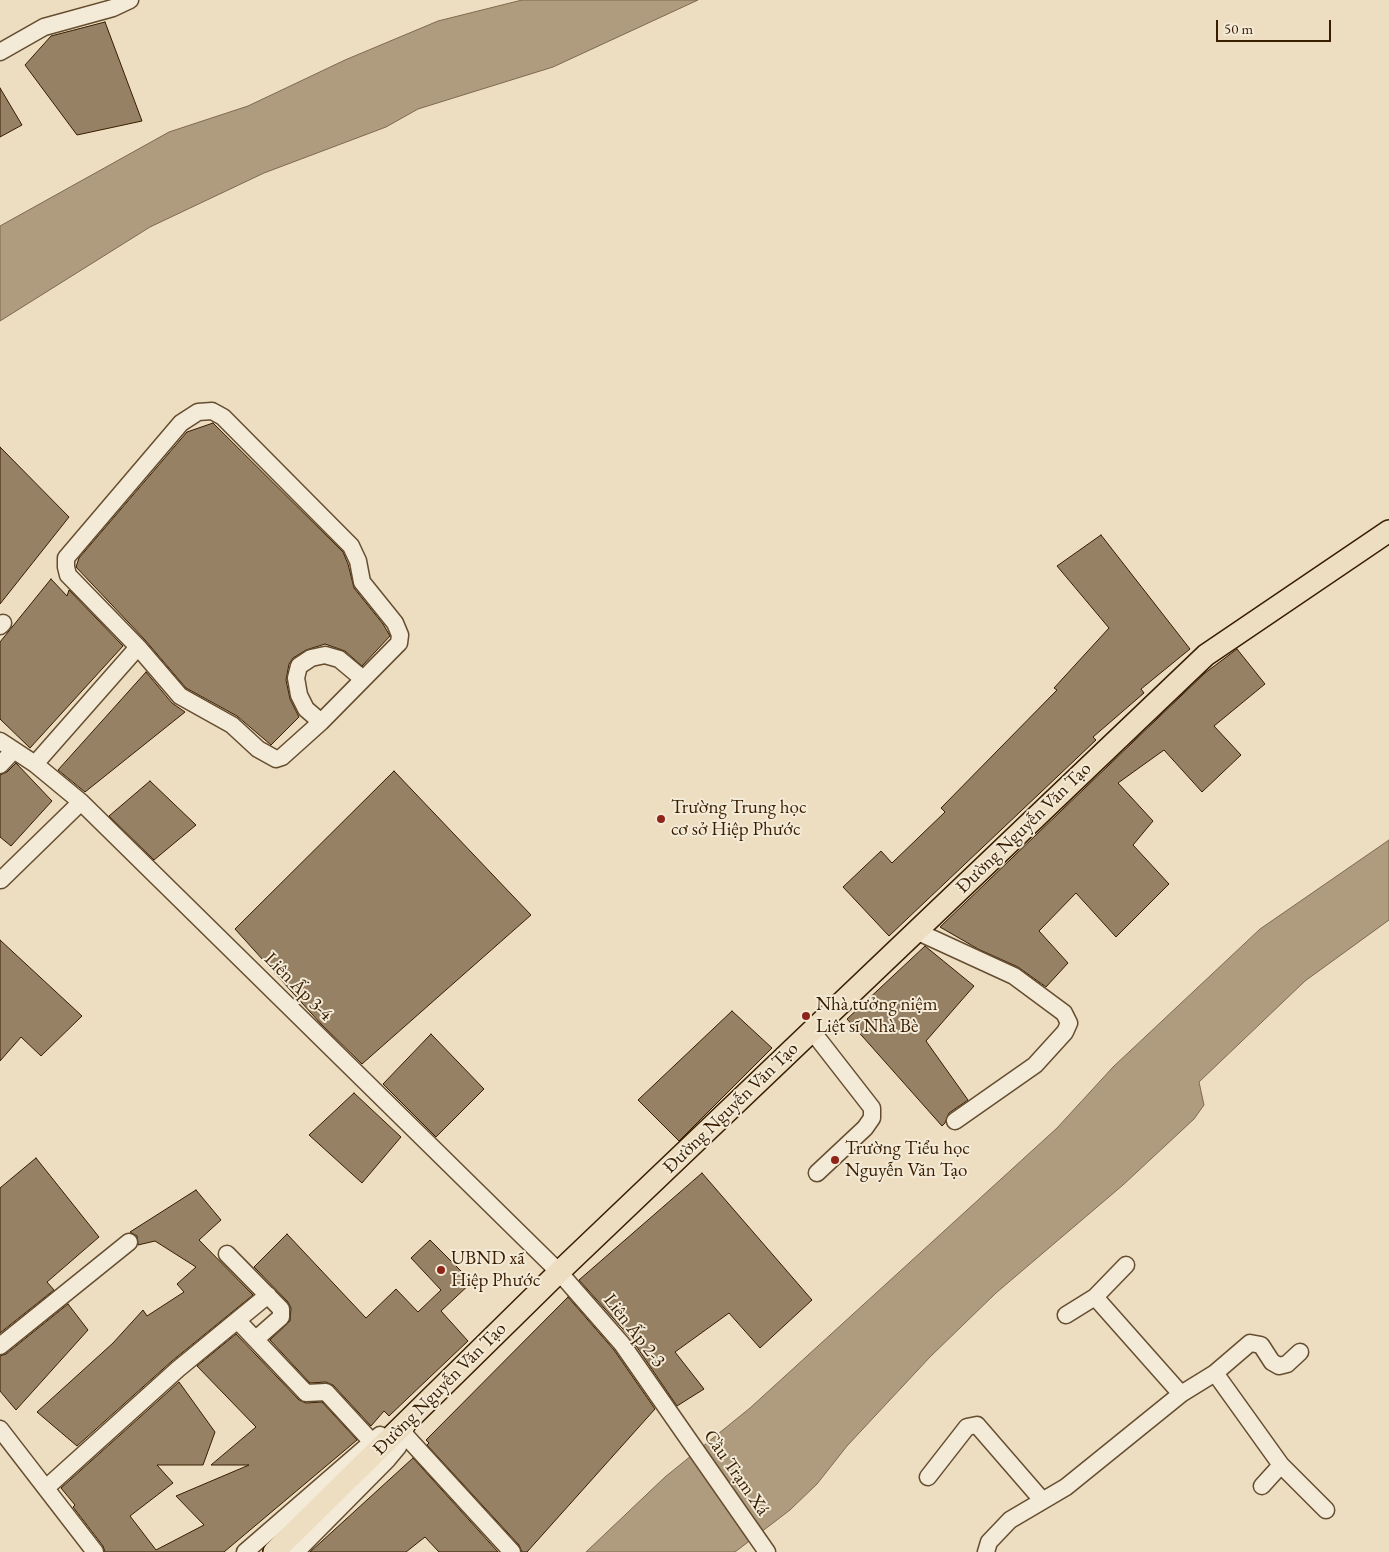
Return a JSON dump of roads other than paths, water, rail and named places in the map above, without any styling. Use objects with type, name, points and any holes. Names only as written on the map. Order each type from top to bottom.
[{"type":"main road","name":"Đường Nguyễn Văn Tạo","points":[[274,1552],[407,1426],[559,1272],[1206,655],[1389,531]]},
{"type":"street","points":[[0,52],[44,27],[114,8],[130,0]]},
{"type":"street","points":[[212,411],[223,417],[351,546],[358,561],[362,582],[395,623],[400,635],[398,643],[363,679],[291,752],[276,759],[258,749],[226,721],[180,696],[138,647],[68,575],[66,558],[182,423],[198,412],[212,411]]},
{"type":"street","points":[[35,764],[138,647]]},
{"type":"street","points":[[321,722],[306,709],[299,695],[296,678],[299,666],[311,658],[325,655],[339,659],[363,679]]},
{"type":"street","points":[[0,765],[7,746]]},
{"type":"street","name":"Liên Ấp 3-4","points":[[7,746],[35,764],[81,802],[559,1272]]},
{"type":"street","points":[[1,880],[81,802]]},
{"type":"street","points":[[916,931],[1014,976],[1064,1013],[1069,1023],[1066,1032],[1035,1065],[955,1121]]},
{"type":"street","points":[[812,1031],[872,1108],[872,1118],[865,1128],[817,1173]]},
{"type":"street","points":[[0,1346],[129,1242]]},
{"type":"street","points":[[227,1254],[281,1309],[281,1317],[256,1339]]},
{"type":"street","points":[[1066,1315],[1095,1297],[1126,1265]]},
{"type":"street","name":"Liên Ấp 2-3","points":[[559,1272],[622,1344],[673,1418]]},
{"type":"street","points":[[46,1488],[178,1369],[268,1295]]},
{"type":"street","points":[[1095,1297],[1181,1394]]},
{"type":"street","points":[[238,1321],[306,1393],[326,1392],[372,1442]]},
{"type":"street","points":[[986,1552],[989,1542],[1010,1520],[1066,1487],[1181,1394],[1215,1373],[1250,1343],[1261,1345],[1272,1362],[1279,1366],[1287,1364],[1300,1352]]},
{"type":"street","points":[[1215,1373],[1281,1465],[1326,1510]]},
{"type":"street","name":"Cầu Trạm Xá","points":[[673,1418],[767,1552]]},
{"type":"street","points":[[928,1477],[967,1427],[977,1425],[1042,1500]]},
{"type":"street","points":[[246,1552],[384,1431],[407,1426]]},
{"type":"street","points":[[296,1552],[388,1459],[398,1447],[407,1426]]},
{"type":"street","points":[[407,1426],[512,1552]]},
{"type":"street","points":[[0,1429],[95,1552]]},
{"type":"street","points":[[1262,1486],[1281,1465]]},
{"type":"place","name":"Trường Trung học cơ sở Hiệp Phước","points":[[661,819]]},
{"type":"place","name":"Nhà tưởng niệm Liệt sĩ Nhà Bè","points":[[806,1016]]},
{"type":"place","name":"Trường Tiểu học Nguyễn Văn Tạo","points":[[835,1160]]},
{"type":"place","name":"UBND xã Hiệp Phước","points":[[441,1270]]}]
